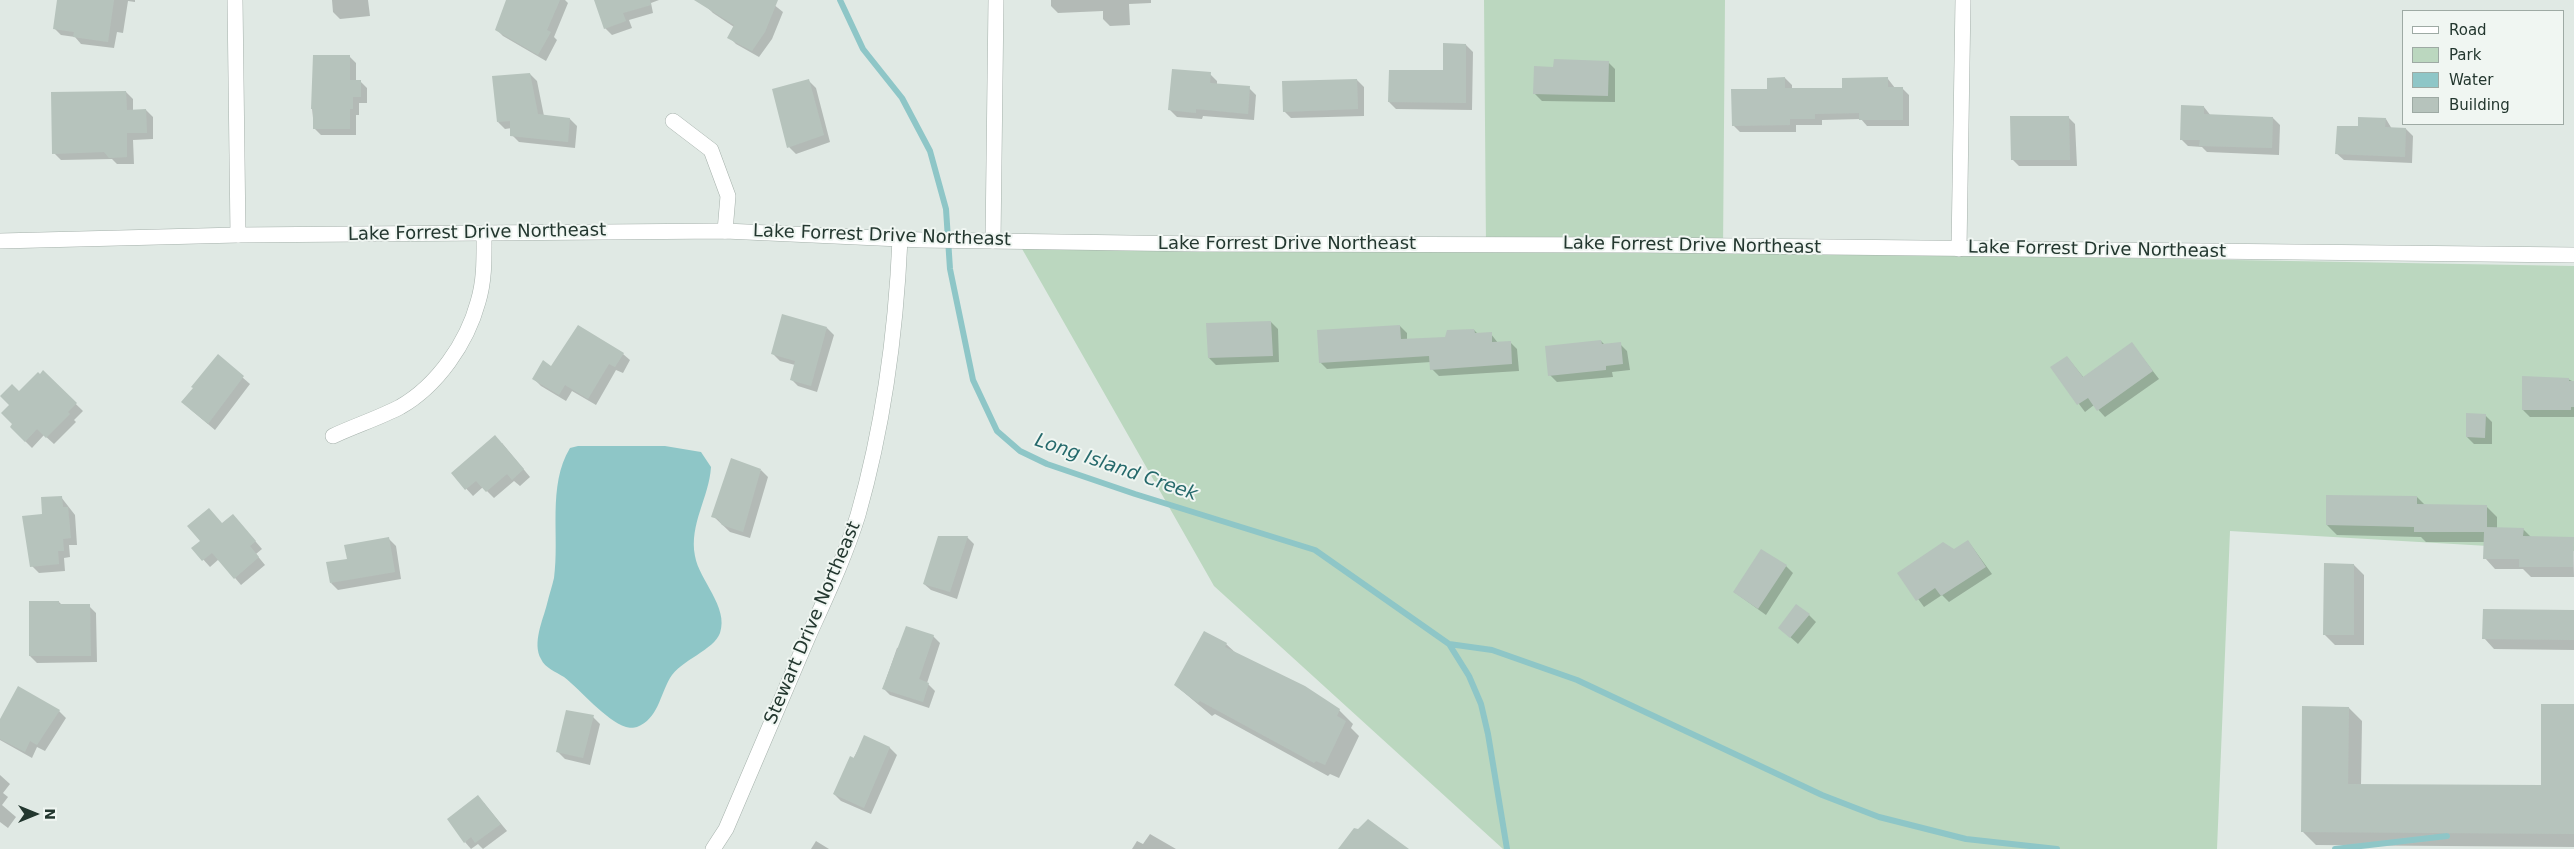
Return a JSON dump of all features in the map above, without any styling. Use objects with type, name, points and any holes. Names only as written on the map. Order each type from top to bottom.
[{"type":"street","points":[[236,0],[238,235]]},
{"type":"street","points":[[993,241],[996,0]]},
{"type":"street","points":[[1960,249],[1963,0]]},
{"type":"street","points":[[673,121],[711,150],[728,196],[725,231]]},
{"type":"street","name":"Lake Forrest Drive Northeast","points":[[0,242],[238,235],[725,231],[922,240],[1200,244],[1643,245],[2574,255]]},
{"type":"street","points":[[332,436],[400,407],[425,388],[448,362],[466,333],[479,301],[484,268],[484,233]]},
{"type":"street","name":"Stewart Drive Northeast","points":[[713,849],[726,829],[750,774],[841,563],[857,516],[875,447],[889,373],[897,306],[900,238]]},
{"type":"green space","points":[[1484,0],[1725,0],[1723,251],[2574,266],[2574,551],[2230,531],[2217,849],[1503,849],[1214,586],[1017,240],[1486,247]]},
{"type":"water","points":[[578,446],[665,446],[701,452],[711,467],[707,489],[697,522],[694,544],[698,565],[720,613],[722,623],[720,633],[711,645],[675,672],[670,678],[658,706],[650,718],[636,727],[626,727],[610,718],[564,677],[545,665],[539,653],[539,631],[554,578],[556,495],[559,479],[563,463],[570,448]]},
{"type":"building","points":[[57,0],[114,0],[108,42],[73,37],[74,32],[53,29]]},
{"type":"building","points":[[506,0],[560,0],[547,30],[551,32],[538,55],[495,30]]},
{"type":"building","points":[[594,0],[650,0],[651,5],[623,13],[626,21],[604,29]]},
{"type":"building","points":[[694,0],[778,0],[765,32],[752,51],[727,38],[734,25]]},
{"type":"building","points":[[1443,43],[1466,44],[1466,103],[1388,102],[1389,70],[1443,70]]},
{"type":"building","points":[[313,55],[350,55],[350,80],[361,80],[361,97],[353,97],[353,109],[350,109],[350,129],[313,129],[313,109],[311,109]]},
{"type":"building","points":[[1554,59],[1609,61],[1608,96],[1533,94],[1534,66],[1553,67]]},
{"type":"building","points":[[1172,69],[1211,72],[1210,83],[1250,86],[1248,114],[1196,109],[1196,113],[1168,110]]},
{"type":"building","points":[[530,73],[538,114],[570,118],[568,142],[510,136],[510,121],[497,122],[492,76]]},
{"type":"building","points":[[1785,77],[1785,88],[1842,88],[1842,78],[1888,77],[1888,87],[1903,87],[1903,120],[1859,120],[1859,113],[1815,114],[1815,119],[1790,119],[1790,125],[1732,126],[1731,89],[1767,89],[1767,78]]},
{"type":"building","points":[[809,79],[824,135],[787,148],[772,89]]},
{"type":"building","points":[[1357,79],[1358,109],[1283,112],[1282,81]]},
{"type":"building","points":[[126,91],[127,110],[146,109],[147,133],[127,133],[127,157],[109,158],[104,152],[52,154],[51,92]]},
{"type":"building","points":[[2181,105],[2204,106],[2204,114],[2273,117],[2272,148],[2199,146],[2200,140],[2180,140]]},
{"type":"building","points":[[2010,116],[2069,116],[2070,160],[2011,160]]},
{"type":"building","points":[[2358,117],[2386,118],[2385,127],[2406,128],[2405,157],[2335,154],[2337,126],[2358,126]]},
{"type":"building","points":[[782,314],[827,327],[811,386],[790,380],[795,361],[771,354]]},
{"type":"building","points":[[1271,321],[1273,356],[1208,358],[1206,323]]},
{"type":"building","points":[[578,325],[624,353],[615,367],[609,364],[588,399],[565,385],[559,395],[532,379],[543,360],[551,366]]},
{"type":"building","points":[[1400,325],[1401,339],[1445,337],[1447,330],[1474,329],[1475,333],[1492,332],[1492,342],[1511,341],[1512,364],[1430,370],[1429,356],[1319,363],[1317,330]]},
{"type":"building","points":[[1601,340],[1602,344],[1621,342],[1623,364],[1606,366],[1606,370],[1548,376],[1545,346]]},
{"type":"building","points":[[2132,342],[2153,371],[2097,411],[2088,398],[2077,405],[2050,367],[2067,356],[2083,377]]},
{"type":"building","points":[[218,354],[244,376],[208,424],[181,402]]},
{"type":"building","points":[[43,370],[77,403],[68,412],[70,414],[46,438],[37,429],[25,442],[10,427],[12,424],[1,413],[9,405],[0,396],[12,384],[19,391],[38,372],[40,374]]},
{"type":"building","points":[[2522,376],[2569,378],[2569,381],[2574,381],[2574,407],[2571,407],[2571,410],[2522,410]]},
{"type":"building","points":[[2466,413],[2486,414],[2485,438],[2466,437]]},
{"type":"building","points":[[495,435],[524,469],[512,480],[507,474],[486,492],[476,481],[465,490],[451,473]]},
{"type":"building","points":[[731,458],[761,469],[743,532],[722,525],[718,519],[711,517]]},
{"type":"building","points":[[2326,495],[2417,496],[2417,504],[2487,505],[2487,527],[2524,528],[2523,536],[2574,537],[2573,567],[2519,567],[2519,559],[2483,559],[2484,532],[2414,532],[2414,527],[2326,525]]},
{"type":"building","points":[[62,496],[63,507],[68,507],[71,538],[63,539],[64,551],[58,551],[59,564],[30,567],[22,516],[42,514],[41,497]]},
{"type":"building","points":[[209,508],[222,523],[233,514],[256,541],[250,546],[259,557],[234,579],[212,553],[202,561],[191,548],[200,541],[187,526]]},
{"type":"building","points":[[938,536],[968,536],[950,592],[923,584]]},
{"type":"building","points":[[389,537],[395,572],[330,583],[326,562],[347,559],[344,545]]},
{"type":"building","points":[[1968,540],[1986,567],[1941,596],[1935,588],[1916,601],[1897,573],[1943,542],[1954,549]]},
{"type":"building","points":[[1761,549],[1787,565],[1758,609],[1733,592]]},
{"type":"building","points":[[2324,563],[2354,564],[2354,635],[2323,635]]},
{"type":"building","points":[[29,601],[59,601],[59,604],[90,604],[91,656],[29,656]]},
{"type":"building","points":[[1796,604],[1810,614],[1790,638],[1778,628]]},
{"type":"building","points":[[2483,609],[2574,610],[2574,640],[2482,639]]},
{"type":"building","points":[[906,626],[934,635],[919,679],[929,683],[923,702],[882,689]]},
{"type":"building","points":[[1204,631],[1227,643],[1225,647],[1305,686],[1340,709],[1337,716],[1346,721],[1325,765],[1316,761],[1314,763],[1200,701],[1198,703],[1174,685]]},
{"type":"building","points":[[18,686],[60,710],[37,745],[30,741],[25,752],[0,739],[0,719]]},
{"type":"building","points":[[2541,704],[2574,704],[2574,834],[2301,832],[2302,706],[2349,707],[2348,784],[2541,785]]},
{"type":"building","points":[[566,710],[594,715],[583,758],[556,752]]},
{"type":"building","points":[[864,735],[890,747],[864,808],[833,794],[850,756],[854,758]]},
{"type":"building","points":[[478,795],[501,824],[475,843],[471,837],[464,843],[447,819]]},
{"type":"building","points":[[1368,819],[1409,849],[1338,849],[1354,828],[1358,829]]},
{"type":"waterway","name":"Long Island Creek","points":[[840,0],[863,49],[902,98],[930,151],[946,209],[950,269],[973,380],[997,431],[1020,451],[1047,464],[1135,494],[1315,550],[1449,644],[1469,676],[1481,704],[1488,734],[1507,849]]},
{"type":"waterway","points":[[1449,644],[1492,650],[1577,680],[1822,795],[1879,817],[1966,839],[2057,849]]},
{"type":"waterway","points":[[2335,849],[2447,836]]}]
